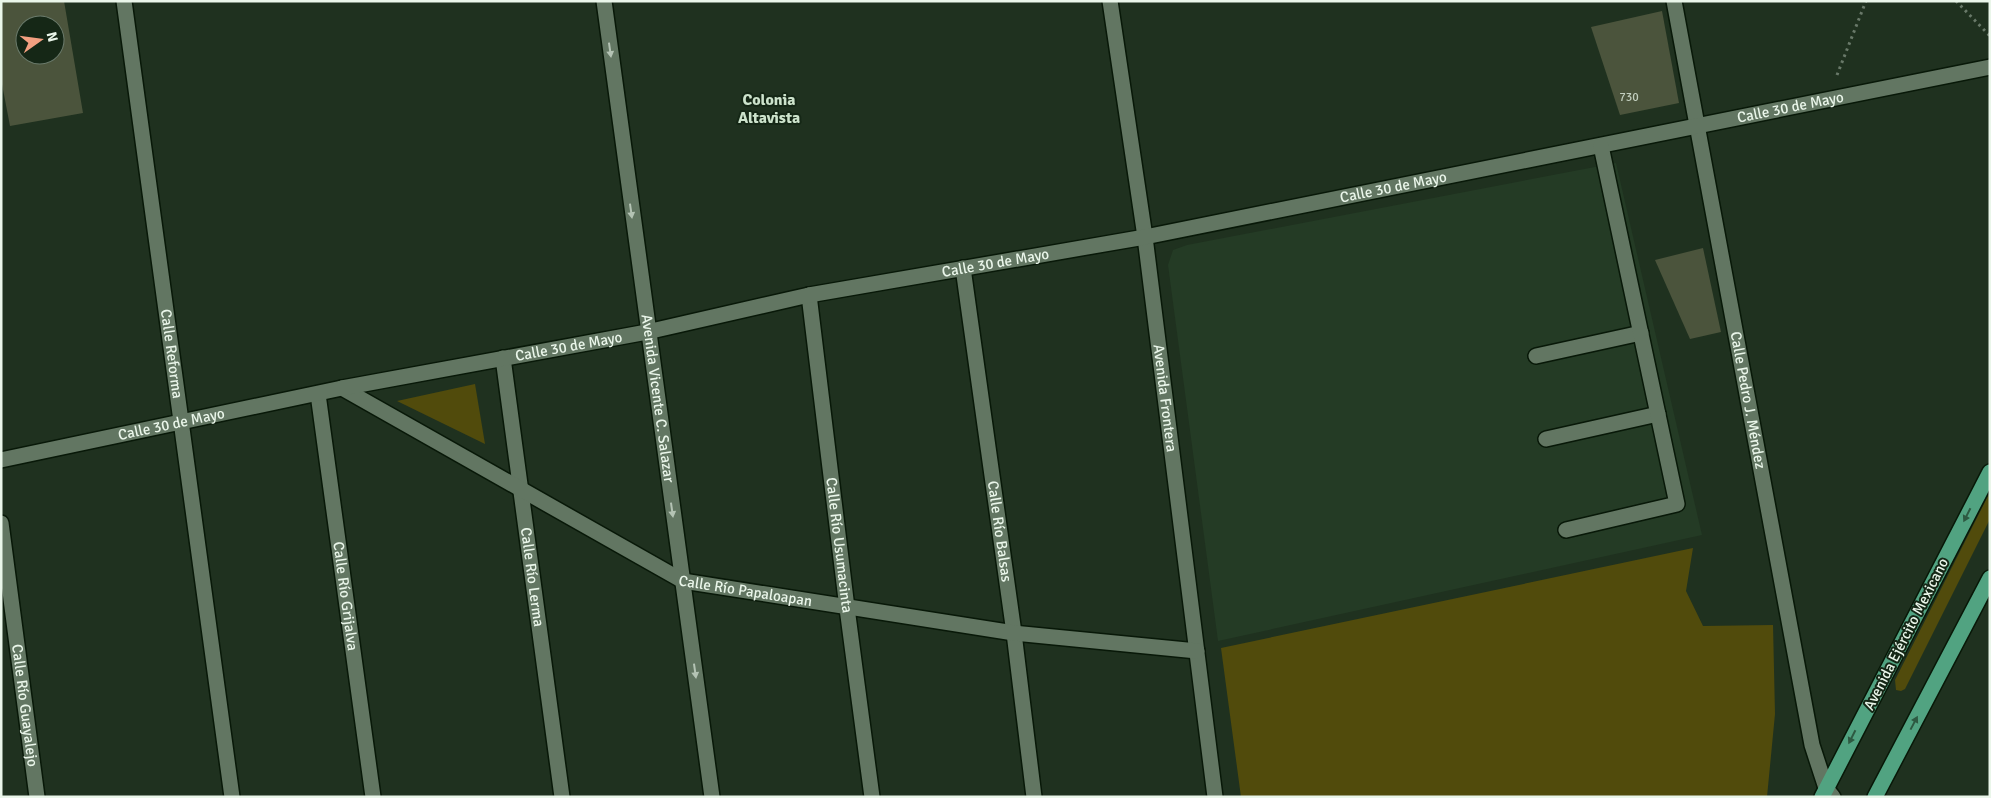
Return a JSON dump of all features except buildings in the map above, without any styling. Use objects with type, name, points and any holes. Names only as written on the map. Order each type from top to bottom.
[{"type":"main road","name":"Avenida Ejército Mexicano","points":[[1827,794],[1990,472]]},
{"type":"main road","points":[[1875,797],[1990,578]]},
{"type":"street","name":"Calle Reforma","points":[[124,1],[232,797]]},
{"type":"street","name":"Avenida Vicente C. Salazar","points":[[604,1],[647,332],[712,797]]},
{"type":"street","name":"Avenida Frontera","points":[[1110,1],[1145,237],[1215,797]]},
{"type":"street","name":"Calle Pedro J. Méndez","points":[[1674,1],[1695,127],[1800,687],[1812,745],[1827,794]]},
{"type":"street","name":"Calle 30 de Mayo","points":[[1,460],[342,388],[647,332],[809,296],[1145,237],[1990,67]]},
{"type":"street","points":[[1566,530],[1677,504],[1601,146]]},
{"type":"street","name":"Calle Río Balsas","points":[[963,268],[1014,633],[1034,797]]},
{"type":"street","name":"Calle Río Usumacinta","points":[[809,296],[872,797]]},
{"type":"street","points":[[1536,356],[1641,333]]},
{"type":"street","name":"Calle Río Lerma","points":[[503,358],[562,797]]},
{"type":"street","name":"Calle Río Papaloapan","points":[[342,388],[682,581],[1014,633],[1197,651]]},
{"type":"street","name":"Calle Río Grijalva","points":[[318,394],[372,797]]},
{"type":"street","points":[[1546,439],[1658,414]]},
{"type":"street","name":"Calle Río Guayalejo","points":[[1,523],[37,797]]},
{"type":"path","points":[[1828,100],[1866,1]]},
{"type":"path","points":[[1956,1],[1990,36]]},
{"type":"shaded area","points":[[1616,163],[1702,535],[1218,641],[1168,265],[1173,250],[1187,245]]},
{"type":"shaded area","points":[[475,384],[485,444],[397,401]]},
{"type":"shaded area","points":[[1990,492],[1990,519],[1905,689],[1901,691],[1896,690],[1895,680]]},
{"type":"shaded area","points":[[1693,548],[1686,591],[1703,626],[1773,625],[1775,714],[1767,797],[1241,797],[1221,648]]},
{"type":"district","name":"Colonia Altavista","points":[[769,109]]}]
